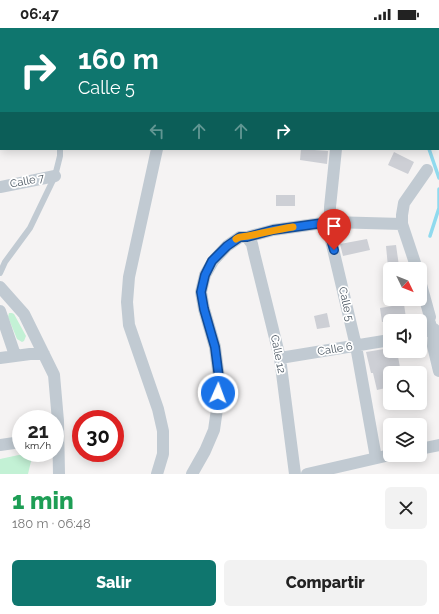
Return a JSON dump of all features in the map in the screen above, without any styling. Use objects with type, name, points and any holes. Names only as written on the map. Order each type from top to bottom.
[{"type":"street","points":[[157,150],[129,277],[127,302],[129,325],[158,409],[163,431],[163,454],[157,474]]},
{"type":"street","name":"Calle 5","points":[[336,150],[330,207],[330,236],[356,346],[376,458]]},
{"type":"street","points":[[415,262],[402,224],[402,215],[404,204],[427,170]]},
{"type":"street","name":"Calle 7","points":[[0,187],[55,176]]},
{"type":"street","points":[[192,474],[205,451],[214,430],[219,378],[215,347],[204,309],[201,292],[205,275],[212,261],[227,246],[240,237],[247,237],[273,230],[330,222],[402,224]]},
{"type":"street","name":"Calle 12","points":[[247,237],[253,248],[280,358],[295,474]]},
{"type":"street","points":[[0,287],[24,314],[54,375],[58,421],[59,474]]},
{"type":"street","points":[[427,302],[434,322],[433,346],[439,371]]},
{"type":"street","points":[[0,311],[15,355]]},
{"type":"street","name":"Calle 6","points":[[280,358],[383,341]]},
{"type":"street","points":[[0,358],[15,355],[44,354]]},
{"type":"street","points":[[0,445],[12,443]]},
{"type":"street","points":[[427,448],[439,445]]},
{"type":"street","points":[[307,474],[383,456]]},
{"type":"lane","points":[[0,273],[5,262],[30,228],[55,176],[60,150]]},
{"type":"green space","points":[[9,313],[14,314],[26,336],[22,342],[17,339],[8,317]]},
{"type":"green space","points":[[12,456],[12,462],[31,462],[28,474],[0,474],[0,459]]},
{"type":"building","points":[[301,150],[328,151],[327,164],[300,160]]},
{"type":"building","points":[[394,152],[414,162],[408,174],[388,165]]},
{"type":"building","points":[[276,195],[295,195],[295,206],[276,206]]},
{"type":"building","points":[[367,239],[370,250],[343,256],[340,244]]},
{"type":"building","points":[[396,245],[398,262],[388,262],[386,246]]},
{"type":"building","points":[[404,306],[405,314],[383,314],[382,322],[380,308]]},
{"type":"building","points":[[327,313],[330,327],[317,329],[314,316]]},
{"type":"building","points":[[383,349],[383,358],[398,358],[400,366],[383,366],[383,389],[377,390],[366,352]]},
{"type":"waterway","points":[[429,150],[439,178]]},
{"type":"waterway","points":[[430,236],[439,208],[439,189]]},
{"type":"slow traffic","points":[[236,239],[293,227]]},
{"type":"route","points":[[218,393],[219,378],[215,347],[204,309],[201,292],[205,275],[212,261],[227,246],[240,237],[247,237],[273,230],[330,222],[330,236],[334,250]]}]
